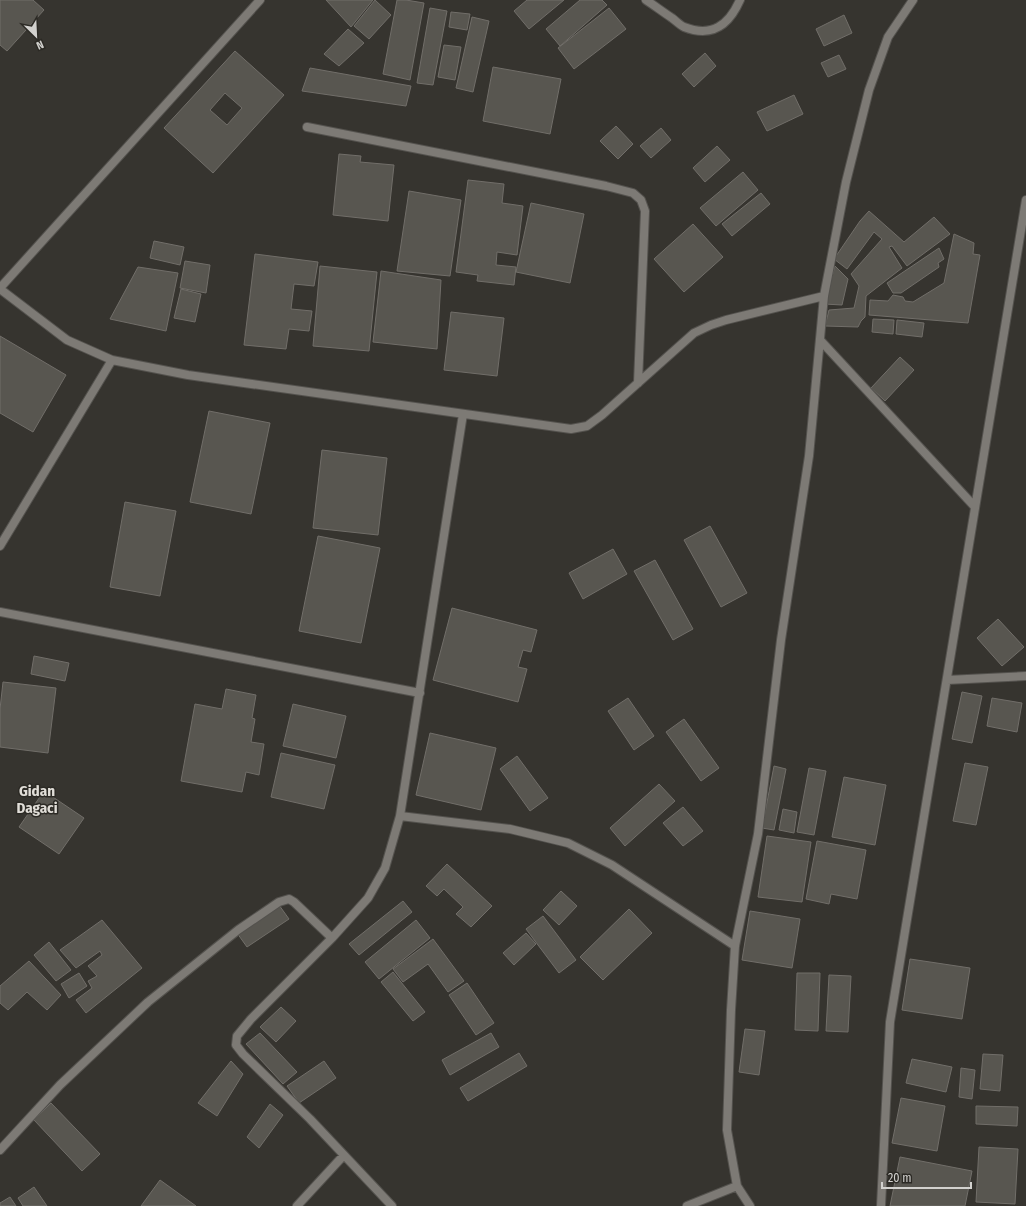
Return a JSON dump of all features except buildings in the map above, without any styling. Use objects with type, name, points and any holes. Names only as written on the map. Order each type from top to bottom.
[{"type":"street","points":[[260,0],[0,288],[67,340],[112,360],[188,375],[571,429],[587,426],[602,415],[694,333],[711,325],[824,296]]},
{"type":"street","points":[[646,0],[684,27],[704,32],[716,29],[728,20],[740,0]]},
{"type":"street","points":[[750,1206],[737,1186],[727,1130],[731,1010],[735,946],[758,834],[781,640],[809,456],[824,296],[846,182],[869,90],[888,37],[913,0]]},
{"type":"street","points":[[307,126],[606,186],[634,193],[641,200],[645,211],[638,383]]},
{"type":"street","points":[[881,1206],[890,1022],[1026,200]]},
{"type":"street","points":[[820,340],[975,507]]},
{"type":"street","points":[[0,546],[112,360]]},
{"type":"street","points":[[392,1206],[310,1119],[243,1054],[236,1045],[237,1036],[251,1019],[332,938],[368,898],[385,868],[400,816],[463,414]]},
{"type":"street","points":[[0,612],[420,693]]},
{"type":"street","points":[[947,680],[1026,676]]},
{"type":"street","points":[[400,816],[510,829],[568,844],[612,865],[735,946]]},
{"type":"street","points":[[0,1150],[60,1085],[148,1002],[238,930],[279,902],[289,900],[294,902],[332,938]]},
{"type":"street","points":[[297,1206],[344,1155]]},
{"type":"street","points":[[686,1206],[705,1203],[737,1186]]},
{"type":"district","name":"Gidan Dagaci","points":[[37,800]]}]
